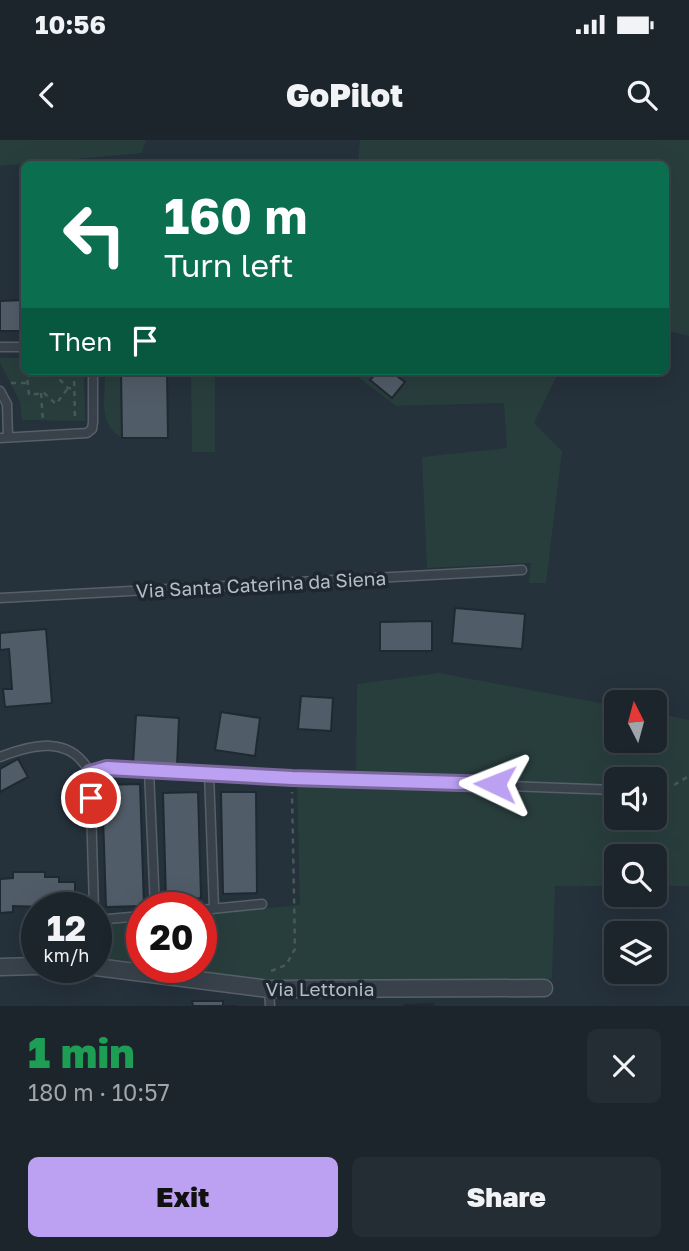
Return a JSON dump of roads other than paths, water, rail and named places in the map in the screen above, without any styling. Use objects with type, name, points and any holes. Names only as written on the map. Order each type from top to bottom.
[{"type":"street","points":[[0,967],[21,966]]},
{"type":"street","name":"Via Lettonia","points":[[112,968],[266,982],[544,988]]},
{"type":"lane","points":[[0,347],[21,347]]},
{"type":"lane","points":[[0,391],[7,404],[4,437],[87,433],[92,429],[93,422],[93,375]]},
{"type":"lane","name":"Via Santa Caterina da Siena","points":[[0,598],[522,570]]},
{"type":"lane","points":[[0,757],[32,746],[51,745],[71,751],[83,760],[90,773],[94,892]]},
{"type":"lane","points":[[90,773],[107,768],[149,772],[604,790]]},
{"type":"lane","points":[[149,772],[154,892]]},
{"type":"lane","points":[[209,774],[213,892]]},
{"type":"lane","points":[[217,909],[262,904]]},
{"type":"lane","points":[[266,982],[270,1006]]}]
